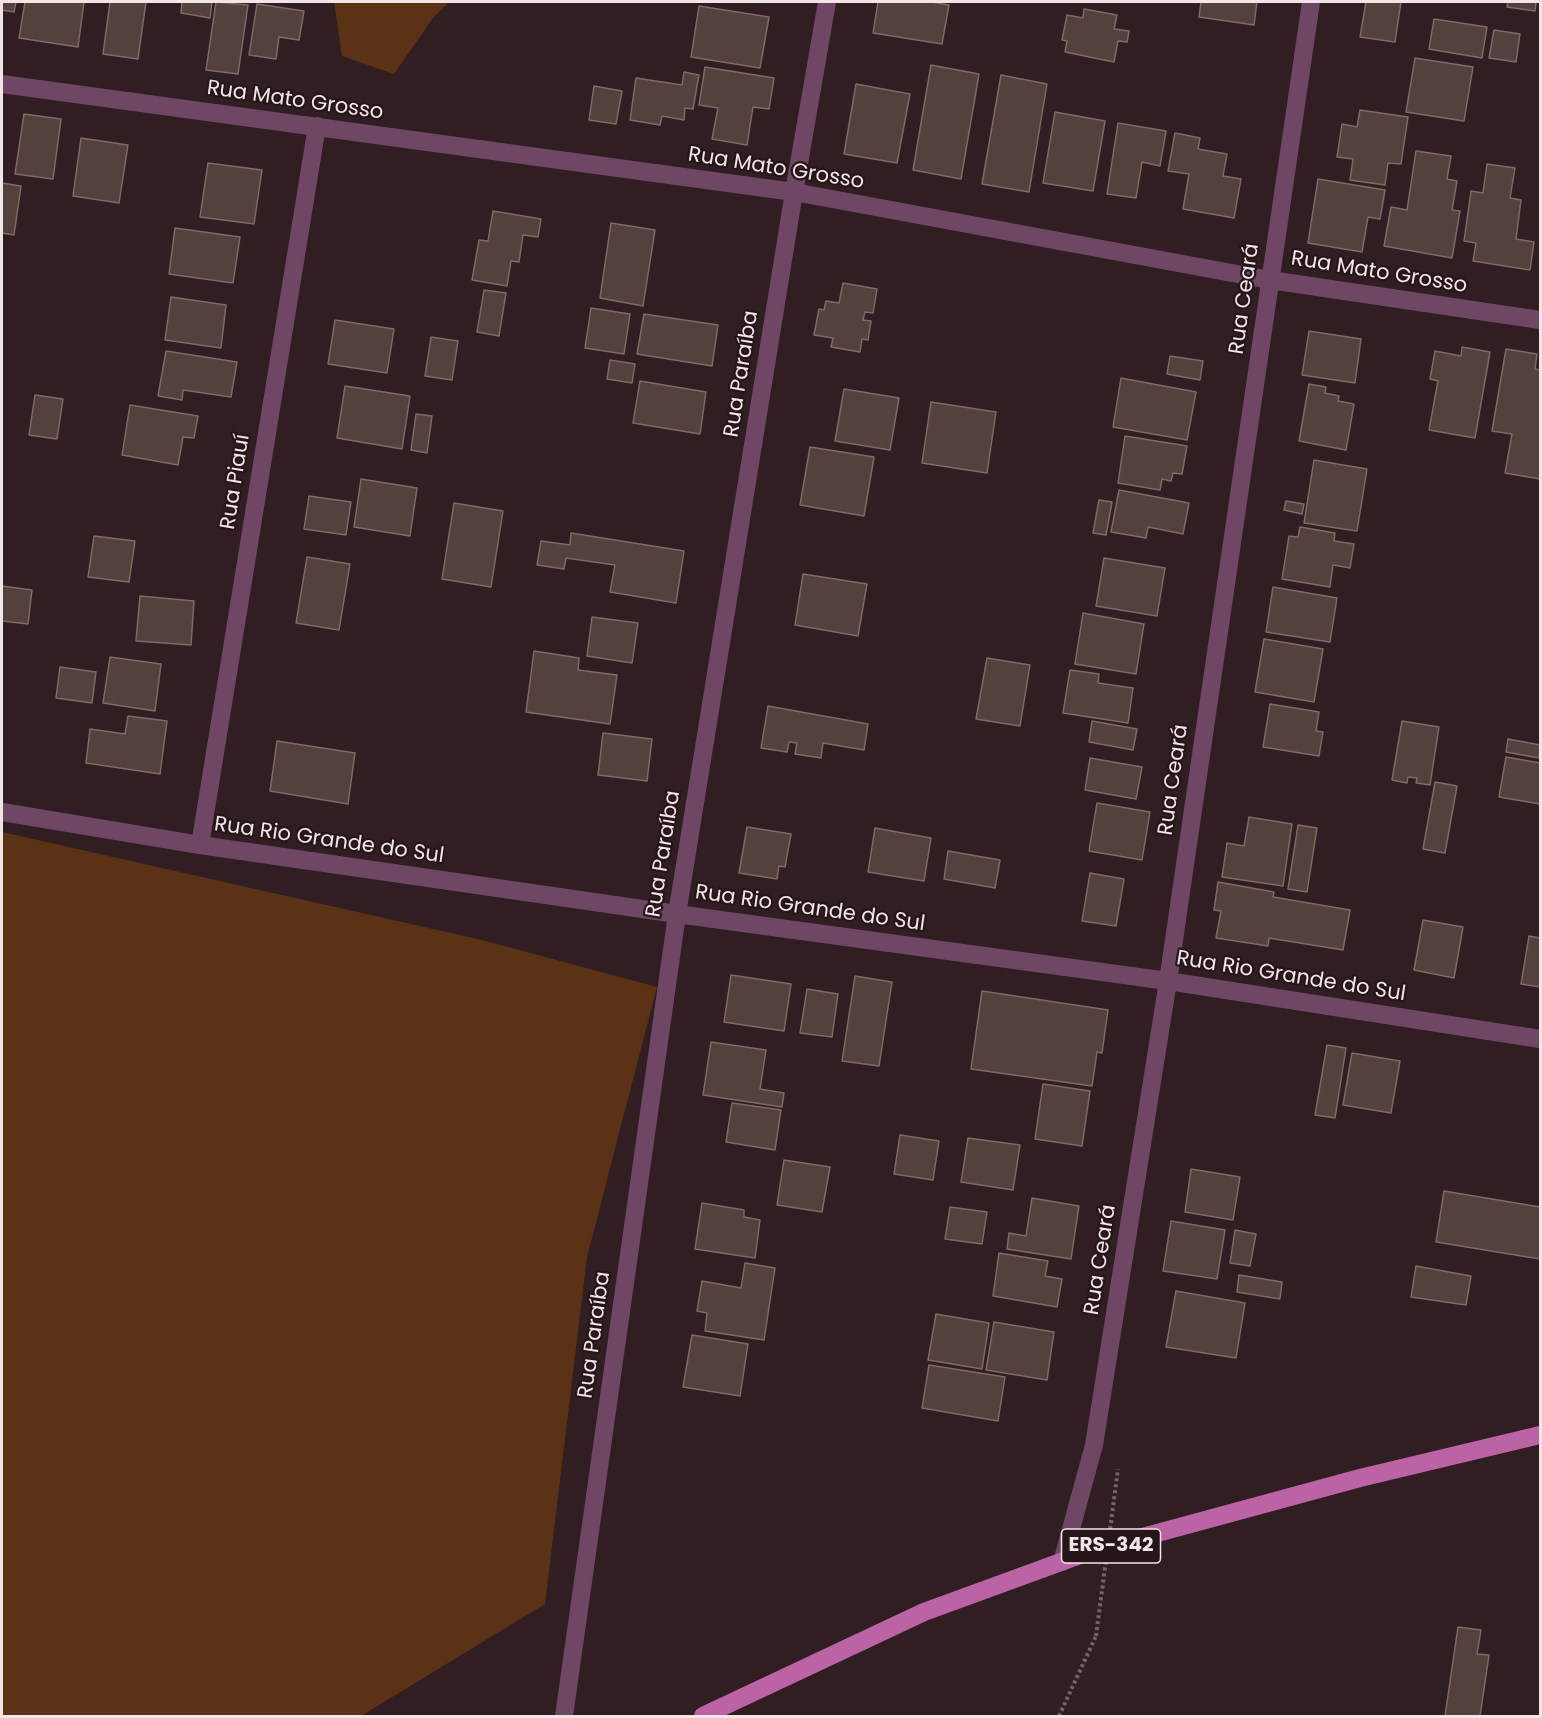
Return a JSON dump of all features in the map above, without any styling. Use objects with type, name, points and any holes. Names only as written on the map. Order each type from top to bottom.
[{"type":"main road","name":"ERS-342","points":[[703,1716],[924,1612],[1091,1551],[1360,1478],[1540,1435]]},
{"type":"street","name":"Rua Paraíba","points":[[564,1716],[677,914],[827,2]]},
{"type":"street","name":"Rua Ceará","points":[[1062,1562],[1094,1445],[1168,981],[1311,2]]},
{"type":"street","name":"Rua Mato Grosso","points":[[2,84],[794,192],[1270,280],[1540,320]]},
{"type":"street","name":"Rua Piauí","points":[[200,845],[317,126]]},
{"type":"street","name":"Rua Rio Grande do Sul","points":[[2,812],[200,845],[677,914],[1168,981],[1540,1039]]},
{"type":"path","points":[[1059,1716],[1096,1636],[1118,1469]]},
{"type":"shaded area","points":[[334,2],[449,2],[433,18],[394,74],[342,56]]},
{"type":"shaded area","points":[[2,832],[482,940],[657,987],[587,1257],[545,1604],[361,1716],[2,1716]]},
{"type":"building","points":[[2,2],[16,2],[14,12],[2,10]]},
{"type":"building","points":[[25,2],[84,2],[78,47],[19,38]]},
{"type":"building","points":[[110,2],[146,2],[138,59],[103,54]]},
{"type":"building","points":[[182,2],[212,2],[210,18],[181,13]]},
{"type":"building","points":[[216,2],[248,5],[238,74],[206,70]]},
{"type":"building","points":[[878,2],[931,2],[949,5],[942,44],[873,33]]},
{"type":"building","points":[[1201,2],[1257,2],[1254,25],[1199,17]]},
{"type":"building","points":[[1366,2],[1401,2],[1395,42],[1360,37]]},
{"type":"building","points":[[1508,2],[1536,2],[1535,11],[1507,7]]},
{"type":"building","points":[[257,4],[304,11],[299,40],[279,37],[276,59],[249,55]]},
{"type":"building","points":[[699,6],[769,17],[760,68],[691,57]]},
{"type":"building","points":[[1084,9],[1117,15],[1114,29],[1129,31],[1127,42],[1118,41],[1114,62],[1065,52],[1067,41],[1062,40],[1067,15],[1083,18]]},
{"type":"building","points":[[1434,19],[1487,27],[1482,58],[1429,49]]},
{"type":"building","points":[[1494,30],[1520,34],[1516,62],[1489,58]]},
{"type":"building","points":[[1415,58],[1473,67],[1464,121],[1406,112]]},
{"type":"building","points":[[931,65],[979,74],[961,179],[913,170]]},
{"type":"building","points":[[705,67],[774,78],[769,109],[753,107],[747,145],[712,139],[718,108],[699,105]]},
{"type":"building","points":[[684,72],[699,75],[693,109],[685,108],[684,120],[662,116],[660,125],[630,120],[636,78],[682,85]]},
{"type":"building","points":[[1001,75],[1047,84],[1029,192],[982,184]]},
{"type":"building","points":[[856,84],[910,94],[897,163],[844,154]]},
{"type":"building","points":[[594,86],[622,91],[616,124],[589,120]]},
{"type":"building","points":[[1360,110],[1408,117],[1401,164],[1388,163],[1385,185],[1350,180],[1353,159],[1337,157],[1342,124],[1357,127]]},
{"type":"building","points":[[1055,112],[1105,121],[1093,191],[1043,183]]},
{"type":"building","points":[[24,114],[61,119],[53,179],[15,174]]},
{"type":"building","points":[[1118,123],[1166,131],[1160,166],[1142,162],[1136,198],[1107,194]]},
{"type":"building","points":[[1175,133],[1200,138],[1198,149],[1227,154],[1223,176],[1241,179],[1234,218],[1183,209],[1189,174],[1168,171]]},
{"type":"building","points":[[81,138],[128,145],[119,203],[73,196]]},
{"type":"building","points":[[1416,151],[1451,156],[1447,179],[1457,181],[1452,210],[1460,211],[1452,258],[1384,246],[1391,207],[1407,210]]},
{"type":"building","points":[[208,163],[262,170],[254,224],[200,217]]},
{"type":"building","points":[[1487,164],[1515,168],[1510,198],[1521,200],[1516,239],[1534,242],[1530,270],[1473,261],[1476,243],[1464,241],[1471,191],[1483,193]]},
{"type":"building","points":[[1318,179],[1385,190],[1380,219],[1368,217],[1362,252],[1308,243]]},
{"type":"building","points":[[2,183],[21,186],[14,235],[2,233]]},
{"type":"building","points":[[493,211],[541,219],[538,237],[523,235],[519,262],[511,261],[507,286],[472,280],[479,240],[488,241]]},
{"type":"building","points":[[611,223],[655,230],[643,306],[600,298]]},
{"type":"building","points":[[175,228],[240,237],[233,283],[169,274]]},
{"type":"building","points":[[843,283],[877,289],[873,313],[865,312],[863,320],[871,321],[868,340],[862,339],[860,352],[831,347],[833,338],[814,335],[819,309],[824,310],[826,301],[839,303]]},
{"type":"building","points":[[484,290],[506,293],[499,336],[477,332]]},
{"type":"building","points":[[171,297],[226,305],[221,348],[165,340]]},
{"type":"building","points":[[591,308],[630,314],[624,354],[585,348]]},
{"type":"building","points":[[644,314],[718,325],[712,366],[637,354]]},
{"type":"building","points":[[335,320],[394,329],[387,373],[328,364]]},
{"type":"building","points":[[1309,331],[1361,339],[1355,383],[1302,375]]},
{"type":"building","points":[[431,337],[458,341],[452,380],[425,376]]},
{"type":"building","points":[[1462,347],[1490,352],[1475,438],[1429,430],[1438,381],[1430,379],[1435,351],[1461,356]]},
{"type":"building","points":[[1506,349],[1537,354],[1535,369],[1540,370],[1540,479],[1505,473],[1512,434],[1492,431]]},
{"type":"building","points":[[166,351],[237,362],[231,397],[183,390],[182,400],[158,396]]},
{"type":"building","points":[[1170,356],[1203,361],[1200,380],[1167,374]]},
{"type":"building","points":[[610,360],[635,364],[632,383],[607,379]]},
{"type":"building","points":[[1121,378],[1196,392],[1187,440],[1113,427]]},
{"type":"building","points":[[640,381],[706,392],[700,434],[633,423]]},
{"type":"building","points":[[1309,384],[1326,387],[1325,393],[1339,396],[1338,401],[1354,404],[1346,450],[1299,441]]},
{"type":"building","points":[[345,386],[410,396],[402,449],[337,438]]},
{"type":"building","points":[[844,389],[899,398],[890,450],[835,441]]},
{"type":"building","points":[[35,395],[63,399],[57,439],[29,435]]},
{"type":"building","points":[[931,402],[996,412],[987,473],[922,463]]},
{"type":"building","points":[[130,405],[198,416],[194,438],[183,437],[178,465],[122,455]]},
{"type":"building","points":[[416,414],[432,416],[427,453],[411,450]]},
{"type":"building","points":[[1125,436],[1187,446],[1182,474],[1173,473],[1171,481],[1162,479],[1160,490],[1118,483]]},
{"type":"building","points":[[810,447],[874,457],[864,516],[800,505]]},
{"type":"building","points":[[1314,460],[1367,469],[1357,531],[1304,523]]},
{"type":"building","points":[[361,479],[417,488],[410,536],[354,527]]},
{"type":"building","points":[[1119,490],[1189,503],[1183,534],[1148,527],[1146,538],[1111,532]]},
{"type":"building","points":[[309,496],[351,502],[346,535],[304,529]]},
{"type":"building","points":[[1099,500],[1112,502],[1106,535],[1093,533]]},
{"type":"building","points":[[1286,501],[1304,504],[1302,514],[1284,510]]},
{"type":"building","points":[[454,503],[503,511],[491,587],[442,579]]},
{"type":"building","points":[[1300,527],[1335,533],[1334,541],[1354,544],[1350,568],[1333,565],[1330,587],[1282,579],[1289,536],[1298,537]]},
{"type":"building","points":[[571,533],[684,551],[676,603],[610,592],[615,565],[566,558],[564,569],[537,565],[541,541],[570,545]]},
{"type":"building","points":[[94,536],[135,541],[129,582],[88,577]]},
{"type":"building","points":[[307,557],[350,564],[339,630],[296,623]]},
{"type":"building","points":[[1104,558],[1165,568],[1157,616],[1096,606]]},
{"type":"building","points":[[803,574],[867,584],[858,636],[795,625]]},
{"type":"building","points":[[2,586],[32,590],[28,624],[2,621]]},
{"type":"building","points":[[1273,587],[1337,598],[1330,642],[1266,632]]},
{"type":"building","points":[[140,596],[194,601],[191,645],[136,641]]},
{"type":"building","points":[[1083,613],[1144,624],[1136,674],[1075,664]]},
{"type":"building","points":[[592,617],[638,623],[632,663],[587,656]]},
{"type":"building","points":[[1264,639],[1323,649],[1314,702],[1255,692]]},
{"type":"building","points":[[534,651],[579,658],[578,670],[617,675],[610,724],[526,712]]},
{"type":"building","points":[[110,657],[161,664],[155,711],[103,703]]},
{"type":"building","points":[[987,658],[1030,665],[1020,726],[976,719]]},
{"type":"building","points":[[60,667],[96,672],[92,703],[56,698]]},
{"type":"building","points":[[1070,670],[1099,674],[1098,683],[1133,688],[1128,723],[1063,713]]},
{"type":"building","points":[[1270,704],[1319,712],[1316,731],[1323,732],[1319,756],[1263,747]]},
{"type":"building","points":[[768,706],[868,724],[864,750],[823,743],[821,758],[795,754],[797,743],[789,742],[787,752],[761,748]]},
{"type":"building","points":[[128,716],[167,721],[160,774],[86,763],[90,729],[125,734]]},
{"type":"building","points":[[1092,721],[1137,729],[1133,750],[1089,742]]},
{"type":"building","points":[[1402,721],[1439,727],[1430,785],[1416,783],[1417,778],[1408,777],[1407,783],[1392,780]]},
{"type":"building","points":[[603,733],[652,739],[647,781],[598,775]]},
{"type":"building","points":[[1508,739],[1540,745],[1539,758],[1506,752]]},
{"type":"building","points":[[277,741],[355,753],[348,804],[270,791]]},
{"type":"building","points":[[1506,757],[1540,763],[1540,804],[1499,797]]},
{"type":"building","points":[[1090,758],[1142,767],[1136,799],[1085,790]]},
{"type":"building","points":[[1435,782],[1457,786],[1445,853],[1423,849]]},
{"type":"building","points":[[1097,803],[1150,812],[1142,860],[1089,851]]},
{"type":"building","points":[[1249,817],[1292,824],[1283,886],[1222,877],[1227,843],[1244,846]]},
{"type":"building","points":[[1298,825],[1317,828],[1307,892],[1288,889]]},
{"type":"building","points":[[747,827],[791,834],[785,867],[779,866],[777,879],[739,873]]},
{"type":"building","points":[[875,828],[931,838],[924,881],[868,872]]},
{"type":"building","points":[[948,851],[1000,860],[995,888],[944,879]]},
{"type":"building","points":[[1090,873],[1124,879],[1116,926],[1082,921]]},
{"type":"building","points":[[1218,882],[1274,892],[1273,897],[1350,910],[1343,950],[1269,938],[1268,946],[1216,938],[1221,911],[1214,910]]},
{"type":"building","points":[[1423,920],[1463,927],[1454,978],[1414,970]]},
{"type":"building","points":[[1529,936],[1540,938],[1540,987],[1521,984]]},
{"type":"building","points":[[731,975],[791,984],[784,1031],[724,1022]]},
{"type":"building","points":[[855,976],[892,982],[879,1066],[842,1061]]},
{"type":"building","points":[[807,989],[838,994],[832,1037],[800,1033]]},
{"type":"building","points":[[982,991],[1108,1010],[1102,1053],[1097,1052],[1092,1086],[971,1069]]},
{"type":"building","points":[[711,1042],[766,1050],[760,1089],[784,1093],[782,1107],[703,1095]]},
{"type":"building","points":[[1327,1045],[1346,1048],[1335,1118],[1315,1115]]},
{"type":"building","points":[[1352,1053],[1400,1061],[1391,1113],[1343,1105]]},
{"type":"building","points":[[1043,1084],[1090,1091],[1082,1146],[1035,1139]]},
{"type":"building","points":[[732,1103],[781,1110],[775,1150],[726,1142]]},
{"type":"building","points":[[900,1135],[939,1141],[933,1180],[894,1174]]},
{"type":"building","points":[[968,1138],[1020,1145],[1013,1190],[961,1182]]},
{"type":"building","points":[[784,1160],[830,1167],[822,1212],[777,1205]]},
{"type":"building","points":[[1191,1169],[1240,1177],[1233,1220],[1185,1212]]},
{"type":"building","points":[[1444,1191],[1540,1207],[1540,1259],[1436,1242]]},
{"type":"building","points":[[1032,1198],[1079,1206],[1071,1259],[1007,1249],[1009,1233],[1026,1236]]},
{"type":"building","points":[[702,1203],[744,1210],[744,1217],[760,1220],[755,1258],[695,1249]]},
{"type":"building","points":[[950,1207],[987,1212],[982,1244],[945,1239]]},
{"type":"building","points":[[1171,1221],[1225,1230],[1217,1279],[1163,1271]]},
{"type":"building","points":[[1235,1230],[1256,1234],[1250,1266],[1230,1263]]},
{"type":"building","points":[[999,1253],[1048,1261],[1045,1276],[1062,1279],[1057,1307],[993,1296]]},
{"type":"building","points":[[745,1263],[775,1268],[764,1340],[705,1331],[707,1313],[697,1311],[702,1281],[741,1288]]},
{"type":"building","points":[[1416,1266],[1471,1276],[1466,1305],[1411,1297]]},
{"type":"building","points":[[1239,1275],[1282,1282],[1280,1299],[1237,1292]]},
{"type":"building","points":[[1176,1291],[1245,1303],[1236,1358],[1166,1347]]},
{"type":"building","points":[[936,1314],[989,1323],[982,1369],[928,1360]]},
{"type":"building","points":[[994,1322],[1054,1332],[1047,1380],[986,1370]]},
{"type":"building","points":[[692,1335],[748,1344],[740,1396],[683,1387]]},
{"type":"building","points":[[929,1365],[1005,1377],[998,1421],[922,1408]]},
{"type":"building","points":[[1458,1627],[1481,1630],[1477,1654],[1489,1655],[1480,1716],[1445,1716]]}]
